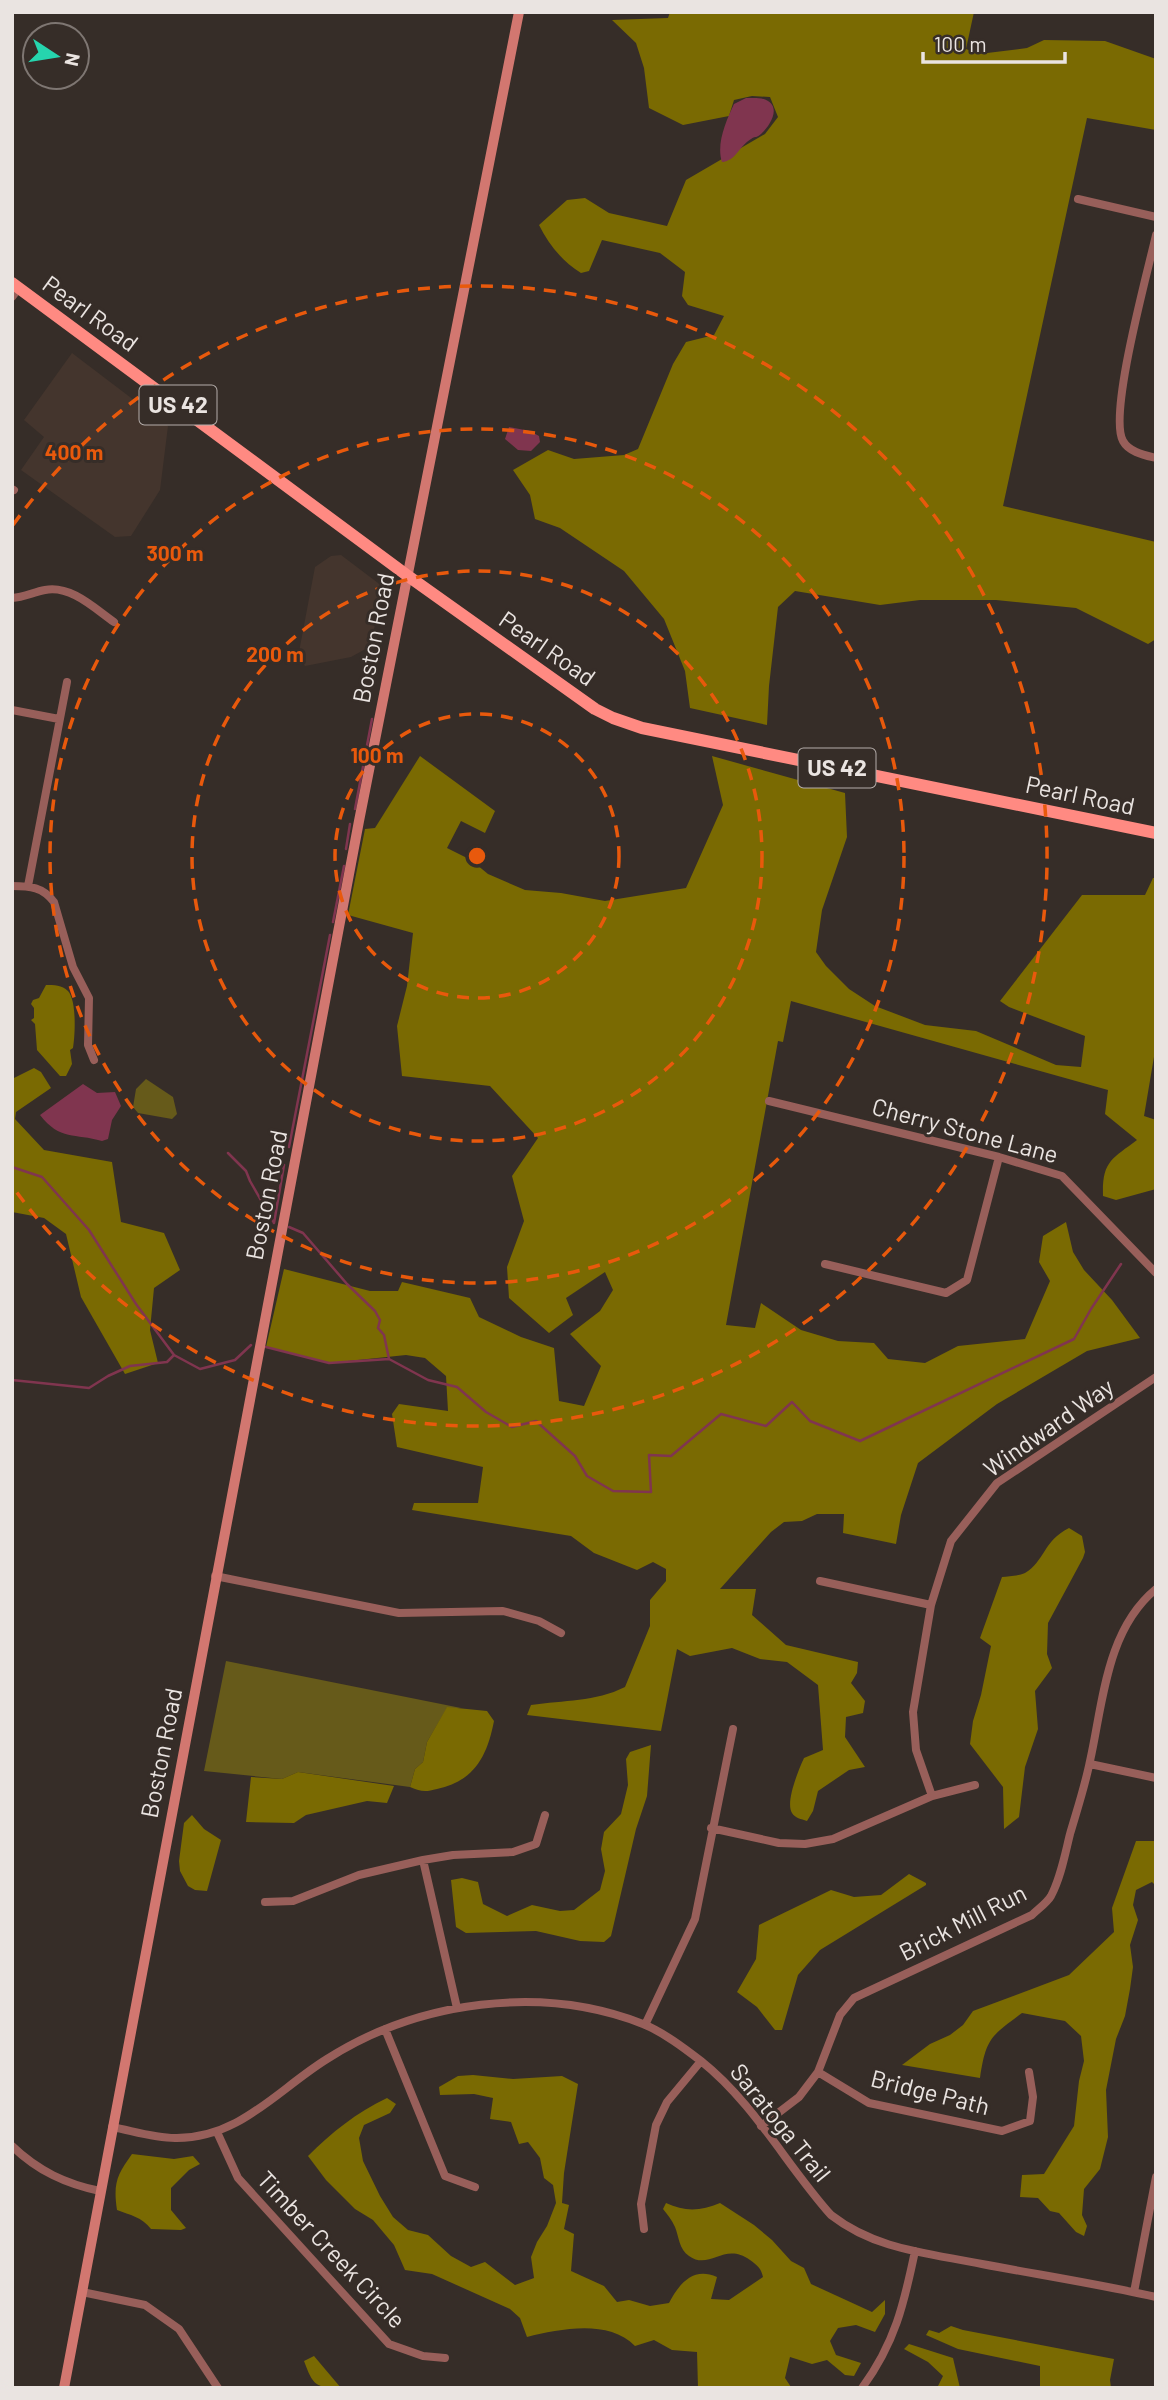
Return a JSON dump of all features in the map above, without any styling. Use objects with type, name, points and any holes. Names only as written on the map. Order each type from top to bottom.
[{"type":"main road","name":"Pearl Road","points":[[15,289],[595,709],[642,728],[1156,833]]},
{"type":"street","name":"Boston Road","points":[[64,2388],[359,821],[519,12]]},
{"type":"street","points":[[1078,199],[1156,217]]},
{"type":"street","points":[[1156,235],[1126,360],[1119,428],[1123,441],[1130,449],[1156,458]]},
{"type":"street","points":[[12,598],[42,590],[63,590],[74,594],[114,622]]},
{"type":"street","points":[[28,886],[67,682]]},
{"type":"street","points":[[12,710],[59,719]]},
{"type":"street","points":[[12,886],[28,886],[48,894],[54,902],[73,967],[89,998],[88,1045],[94,1060]]},
{"type":"street","name":"Cherry Stone Lane","points":[[769,1101],[999,1157],[1062,1176],[1156,1273]]},
{"type":"street","points":[[825,1264],[946,1293],[967,1279],[999,1157]]},
{"type":"street","name":"Windward Way","points":[[932,1796],[916,1750],[913,1712],[932,1605],[951,1541],[997,1483],[1156,1377]]},
{"type":"street","points":[[215,1576],[400,1613],[503,1611],[539,1621],[561,1633]]},
{"type":"street","points":[[820,1581],[932,1605]]},
{"type":"street","name":"Brick Mill Run","points":[[761,2126],[799,2097],[818,2072],[840,2015],[853,1998],[1032,1915],[1050,1897],[1059,1875],[1090,1765],[1107,1677],[1118,1643],[1130,1618],[1156,1589]]},
{"type":"street","points":[[645,2025],[695,1919],[711,1828],[733,1729]]},
{"type":"street","points":[[1090,1765],[1156,1778]]},
{"type":"street","points":[[711,1828],[779,1843],[806,1844],[834,1839],[932,1796],[975,1785]]},
{"type":"street","points":[[265,1902],[293,1901],[359,1875],[423,1860],[453,1855],[513,1852],[536,1844],[545,1815]]},
{"type":"street","points":[[423,1860],[457,2008]]},
{"type":"street","name":"Saratoga Trail","points":[[112,2127],[175,2138],[217,2132],[257,2112],[304,2074],[356,2042],[424,2016],[457,2008],[498,2004],[545,2004],[594,2010],[645,2025],[701,2061],[732,2091],[831,2215],[867,2238],[915,2251],[1156,2297]]},
{"type":"street","points":[[385,2029],[445,2176],[475,2187]]},
{"type":"street","points":[[644,2229],[641,2204],[656,2125],[667,2102],[701,2061]]},
{"type":"street","name":"Bridge Path","points":[[818,2072],[869,2103],[1002,2131],[1030,2121],[1033,2096],[1029,2072]]},
{"type":"street","name":"Timber Creek Circle","points":[[217,2132],[238,2178],[389,2344],[423,2356],[445,2358]]},
{"type":"street","points":[[12,2146],[41,2169],[59,2179],[100,2191]]},
{"type":"street","points":[[1134,2292],[1156,2177]]},
{"type":"street","points":[[862,2388],[887,2348],[897,2326],[915,2251]]},
{"type":"street","points":[[82,2292],[145,2305],[179,2329],[218,2388]]},
{"type":"shaded area","points":[[670,12],[974,12],[966,49],[979,54],[1027,48],[1044,40],[1105,41],[1156,59],[1156,130],[1087,118],[1003,506],[1156,542],[1156,639],[1148,644],[1076,608],[996,600],[920,600],[880,605],[795,591],[778,607],[767,725],[690,708],[685,671],[664,619],[624,571],[560,528],[535,519],[530,495],[513,470],[548,450],[574,459],[624,455],[638,449],[673,364],[686,342],[714,335],[724,316],[688,305],[682,296],[685,272],[660,253],[602,240],[589,271],[581,273],[557,252],[539,225],[567,200],[585,198],[609,213],[667,226],[686,180],[765,134],[778,117],[770,97],[752,96],[734,100],[729,116],[683,125],[649,108],[644,68],[636,43],[612,20],[668,18]]},
{"type":"shaded area","points":[[746,98],[768,101],[772,104],[774,113],[761,134],[747,142],[731,159],[722,162],[720,148],[725,125],[734,104]]},
{"type":"shaded area","points":[[72,353],[168,426],[160,490],[131,536],[115,537],[21,470],[44,437],[24,420]]},
{"type":"shaded area","points":[[509,427],[530,431],[539,436],[540,442],[531,451],[518,450],[505,439]]},
{"type":"shaded area","points":[[341,555],[382,586],[371,646],[351,657],[305,666],[298,657],[315,567],[331,556]]},
{"type":"shaded area","points":[[420,756],[495,811],[485,833],[461,821],[447,848],[471,860],[488,874],[525,890],[605,901],[686,888],[723,805],[712,756],[845,793],[847,837],[822,910],[816,952],[826,966],[849,989],[875,1006],[925,1025],[976,1031],[1056,1065],[1081,1067],[1085,1036],[1009,1007],[1000,1001],[1082,895],[1145,895],[1153,878],[1156,878],[1156,1045],[1144,1116],[1156,1120],[1156,1189],[1116,1200],[1103,1196],[1104,1175],[1110,1162],[1137,1140],[1105,1114],[1108,1090],[791,1001],[783,1042],[778,1041],[726,1325],[755,1328],[761,1303],[801,1330],[838,1341],[874,1343],[888,1359],[925,1363],[958,1346],[1025,1339],[1050,1281],[1039,1262],[1043,1236],[1066,1222],[1073,1252],[1084,1270],[1112,1300],[1140,1338],[1087,1351],[997,1404],[918,1463],[901,1515],[896,1544],[843,1533],[844,1514],[817,1514],[802,1521],[784,1522],[771,1532],[720,1589],[756,1589],[752,1615],[786,1645],[858,1662],[857,1673],[851,1683],[865,1701],[863,1713],[846,1717],[845,1737],[865,1767],[849,1770],[818,1791],[813,1811],[807,1821],[793,1815],[790,1801],[804,1758],[823,1750],[818,1685],[787,1662],[760,1659],[732,1648],[690,1656],[677,1649],[661,1731],[527,1715],[531,1705],[591,1698],[625,1687],[650,1626],[650,1600],[666,1581],[666,1569],[653,1562],[637,1570],[594,1553],[571,1536],[412,1510],[414,1503],[478,1503],[483,1467],[397,1447],[392,1414],[399,1404],[448,1411],[446,1376],[425,1358],[406,1355],[329,1363],[266,1347],[284,1269],[370,1291],[398,1291],[402,1282],[470,1298],[479,1317],[521,1337],[554,1348],[559,1401],[584,1406],[601,1366],[570,1334],[600,1311],[613,1290],[605,1272],[566,1298],[573,1315],[549,1333],[509,1298],[507,1267],[524,1221],[512,1176],[538,1138],[490,1086],[402,1076],[397,1026],[407,986],[413,933],[348,915],[365,829],[375,828]]},
{"type":"shaded area","points":[[46,985],[66,989],[73,1002],[75,1019],[73,1048],[70,1050],[72,1064],[66,1076],[60,1076],[37,1050],[35,1024],[31,1020],[34,1018],[34,1008],[31,1004],[39,998]]},
{"type":"shaded area","points":[[34,1068],[41,1072],[51,1088],[16,1112],[15,1119],[44,1150],[112,1162],[121,1222],[164,1233],[180,1270],[154,1288],[150,1330],[158,1363],[125,1374],[81,1297],[66,1234],[44,1218],[12,1212],[12,1079]]},
{"type":"shaded area","points":[[146,1079],[173,1097],[177,1114],[172,1119],[138,1113],[133,1107],[136,1089]]},
{"type":"shaded area","points":[[83,1084],[97,1093],[115,1092],[121,1106],[112,1120],[108,1139],[102,1141],[61,1133],[40,1115]]},
{"type":"shaded area","points":[[1069,1528],[1082,1536],[1085,1552],[1048,1623],[1047,1654],[1052,1668],[1035,1691],[1038,1729],[1025,1767],[1019,1817],[1004,1829],[1003,1787],[970,1744],[991,1646],[980,1638],[1002,1577],[1025,1573],[1032,1568],[1054,1539]]},
{"type":"shaded area","points":[[226,1661],[461,1708],[447,1708],[427,1742],[423,1762],[415,1769],[410,1787],[298,1772],[282,1779],[204,1771]]},
{"type":"shaded area","points":[[447,1707],[487,1711],[494,1721],[491,1734],[477,1766],[461,1780],[433,1790],[420,1791],[410,1787],[415,1769],[423,1762],[427,1742]]},
{"type":"shaded area","points":[[651,1745],[647,1796],[636,1829],[611,1936],[604,1942],[580,1941],[536,1931],[466,1933],[456,1927],[451,1880],[462,1878],[478,1882],[483,1904],[507,1916],[532,1905],[560,1911],[574,1910],[600,1890],[605,1871],[601,1849],[604,1832],[621,1814],[628,1785],[626,1759],[630,1752]]},
{"type":"shaded area","points":[[298,1772],[394,1786],[387,1803],[367,1801],[306,1815],[294,1823],[246,1822],[251,1777],[282,1779]]},
{"type":"shaded area","points":[[192,1815],[204,1829],[221,1840],[207,1891],[188,1886],[180,1871],[184,1823]]},
{"type":"shaded area","points":[[1136,1841],[1156,1841],[1156,1886],[1152,1882],[1136,1890],[1133,1905],[1138,1920],[1130,1945],[1133,1967],[1130,1989],[1106,2090],[1108,2137],[1100,2169],[1084,2189],[1082,2215],[1087,2226],[1084,2236],[1076,2232],[1059,2213],[1050,2211],[1038,2198],[1020,2197],[1022,2175],[1044,2174],[1074,2126],[1084,2061],[1081,2036],[1065,2021],[1022,2013],[992,2039],[985,2054],[980,2078],[902,2065],[930,2044],[950,2035],[963,2025],[973,2011],[1069,1975],[1114,1932],[1112,1908]]},
{"type":"shaded area","points":[[909,1874],[926,1885],[820,1950],[798,1975],[782,2030],[775,2030],[757,2007],[737,1992],[756,1959],[759,1925],[831,1890],[854,1897],[881,1895]]},
{"type":"shaded area","points":[[458,2076],[513,2079],[562,2076],[578,2084],[562,2203],[569,2205],[564,2229],[574,2234],[571,2271],[604,2286],[617,2302],[629,2300],[650,2306],[669,2303],[682,2284],[694,2275],[701,2274],[717,2277],[711,2299],[729,2300],[763,2277],[760,2269],[750,2260],[732,2253],[704,2260],[689,2256],[683,2250],[674,2224],[663,2209],[666,2203],[693,2209],[720,2203],[754,2225],[791,2261],[804,2268],[811,2284],[872,2312],[885,2300],[885,2314],[875,2332],[856,2325],[838,2328],[830,2341],[836,2355],[861,2363],[854,2376],[845,2375],[827,2360],[812,2364],[790,2357],[785,2378],[791,2387],[698,2388],[697,2352],[672,2350],[654,2340],[635,2346],[612,2332],[598,2329],[569,2329],[527,2337],[520,2318],[510,2309],[432,2274],[405,2270],[394,2245],[373,2220],[355,2209],[326,2180],[308,2156],[345,2124],[387,2098],[396,2104],[390,2113],[364,2125],[359,2138],[363,2161],[393,2217],[408,2230],[428,2235],[451,2256],[471,2267],[485,2262],[515,2285],[534,2278],[531,2257],[556,2203],[553,2185],[544,2178],[540,2158],[528,2142],[519,2144],[511,2122],[490,2119],[493,2098],[474,2094],[440,2095],[439,2087]]},
{"type":"shaded area","points":[[132,2154],[174,2159],[193,2156],[200,2164],[189,2170],[171,2188],[171,2210],[186,2228],[151,2229],[140,2219],[117,2210],[117,2180]]},
{"type":"shaded area","points":[[951,2326],[1114,2359],[1111,2388],[1040,2388],[1040,2366],[958,2349],[926,2335],[929,2330],[939,2333]]},
{"type":"shaded area","points":[[909,2344],[953,2358],[960,2388],[937,2388],[943,2376],[928,2362],[904,2349]]},
{"type":"shaded area","points":[[314,2356],[341,2388],[316,2384],[304,2361]]},
{"type":"waterway","points":[[355,809],[372,719]]},
{"type":"waterway","points":[[346,849],[350,824]]},
{"type":"waterway","points":[[333,922],[344,866]]},
{"type":"waterway","points":[[289,1147],[330,935]]},
{"type":"waterway","points":[[228,1153],[246,1171],[274,1223]]},
{"type":"waterway","points":[[274,1223],[284,1165]]},
{"type":"waterway","points":[[12,1167],[42,1177],[89,1230],[136,1304],[174,1355],[200,1369],[235,1360],[251,1345]]},
{"type":"waterway","points":[[289,1227],[303,1233],[347,1284],[375,1311],[380,1320],[378,1328],[384,1335],[389,1359]]},
{"type":"waterway","points":[[266,1347],[329,1363],[389,1359],[428,1380],[457,1387],[486,1412],[512,1427],[536,1421],[575,1456],[587,1476],[613,1491],[651,1492],[649,1455],[671,1456],[721,1414],[766,1426],[792,1402],[810,1421],[860,1441],[1074,1339],[1121,1264]]},
{"type":"waterway","points":[[12,1380],[89,1388],[130,1366],[167,1362],[174,1355]]}]
